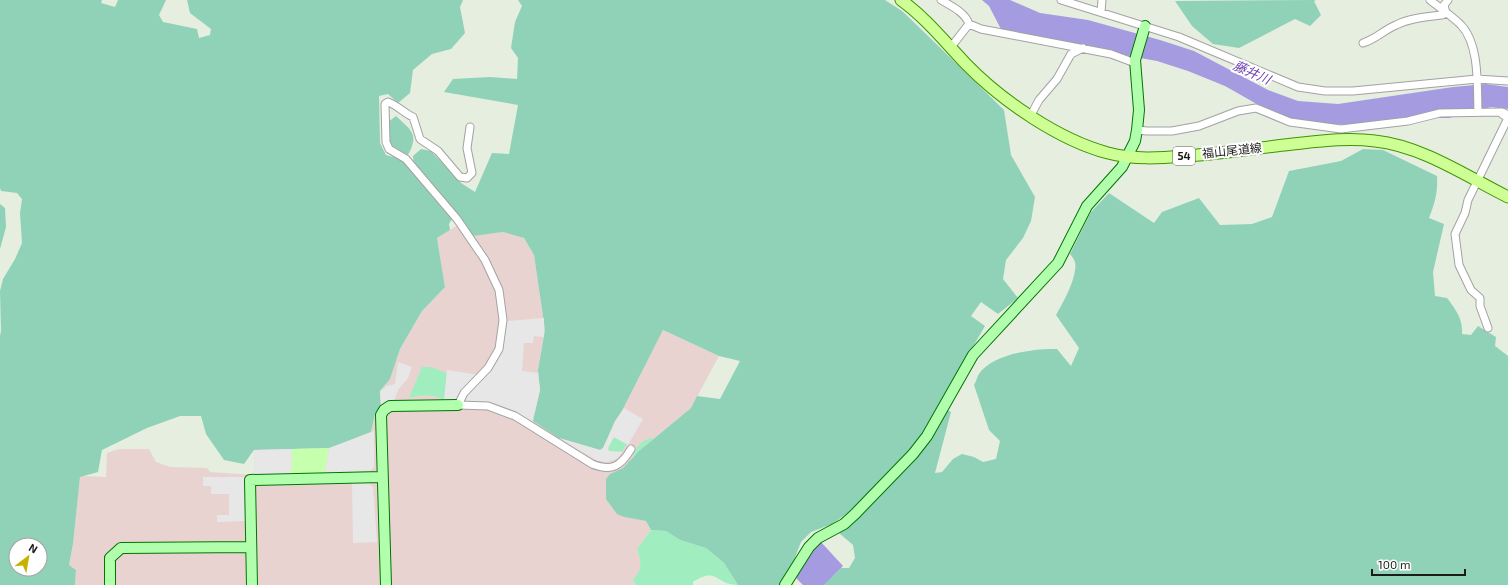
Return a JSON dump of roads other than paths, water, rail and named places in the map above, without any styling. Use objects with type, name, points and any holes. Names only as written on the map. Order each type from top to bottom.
[{"type":"main road","name":"福山尾道線","points":[[901,0],[931,25],[967,65],[996,91],[1063,135],[1109,154],[1158,159],[1218,154],[1330,140],[1375,141],[1399,146],[1424,154],[1508,197]]},
{"type":"street","points":[[941,0],[960,12],[969,24],[980,29],[1083,48],[1135,60]]},
{"type":"street","points":[[1061,0],[1178,36],[1298,87],[1325,91],[1353,91],[1477,79],[1508,81]]},
{"type":"street","points":[[1100,12],[1102,0]]},
{"type":"street","points":[[1430,0],[1461,25],[1467,33],[1477,64],[1478,112]]},
{"type":"street","points":[[1446,13],[1444,5],[1448,0]]},
{"type":"street","points":[[1363,43],[1376,39],[1394,25],[1405,21],[1446,13]]},
{"type":"street","points":[[951,47],[969,24]]},
{"type":"street","points":[[785,585],[809,547],[818,538],[844,524],[913,454],[927,436],[973,355],[1058,262],[1087,206],[1122,167],[1128,157],[1137,130],[1139,110],[1135,60],[1145,26]]},
{"type":"street","points":[[1031,115],[1039,100],[1057,79],[1071,54],[1083,48]]},
{"type":"street","points":[[458,405],[464,393],[488,368],[499,349],[503,320],[499,290],[485,260],[457,219],[406,159],[389,149],[386,142],[384,104],[388,102],[392,103],[404,113],[413,117],[420,139],[438,151],[460,177],[466,178],[472,173],[467,148],[470,127]]},
{"type":"street","points":[[1137,130],[1147,132],[1158,130],[1172,131],[1199,126],[1238,111],[1256,108],[1290,122],[1341,129],[1408,122],[1440,112],[1505,114],[1502,114],[1508,118],[1476,181],[1468,200],[1465,213],[1455,234],[1459,264],[1471,290],[1480,298],[1480,306],[1488,328]]},
{"type":"street","points":[[1330,140],[1341,129]]},
{"type":"street","points":[[386,585],[381,415],[384,410],[390,406],[488,406],[508,413],[601,468],[615,466],[624,462],[631,449]]},
{"type":"street","points":[[252,585],[250,480],[382,477]]},
{"type":"street","points":[[110,585],[110,558],[121,548],[251,546]]},
{"type":"water label","name":"藤井川","points":[[1252,72]]}]
